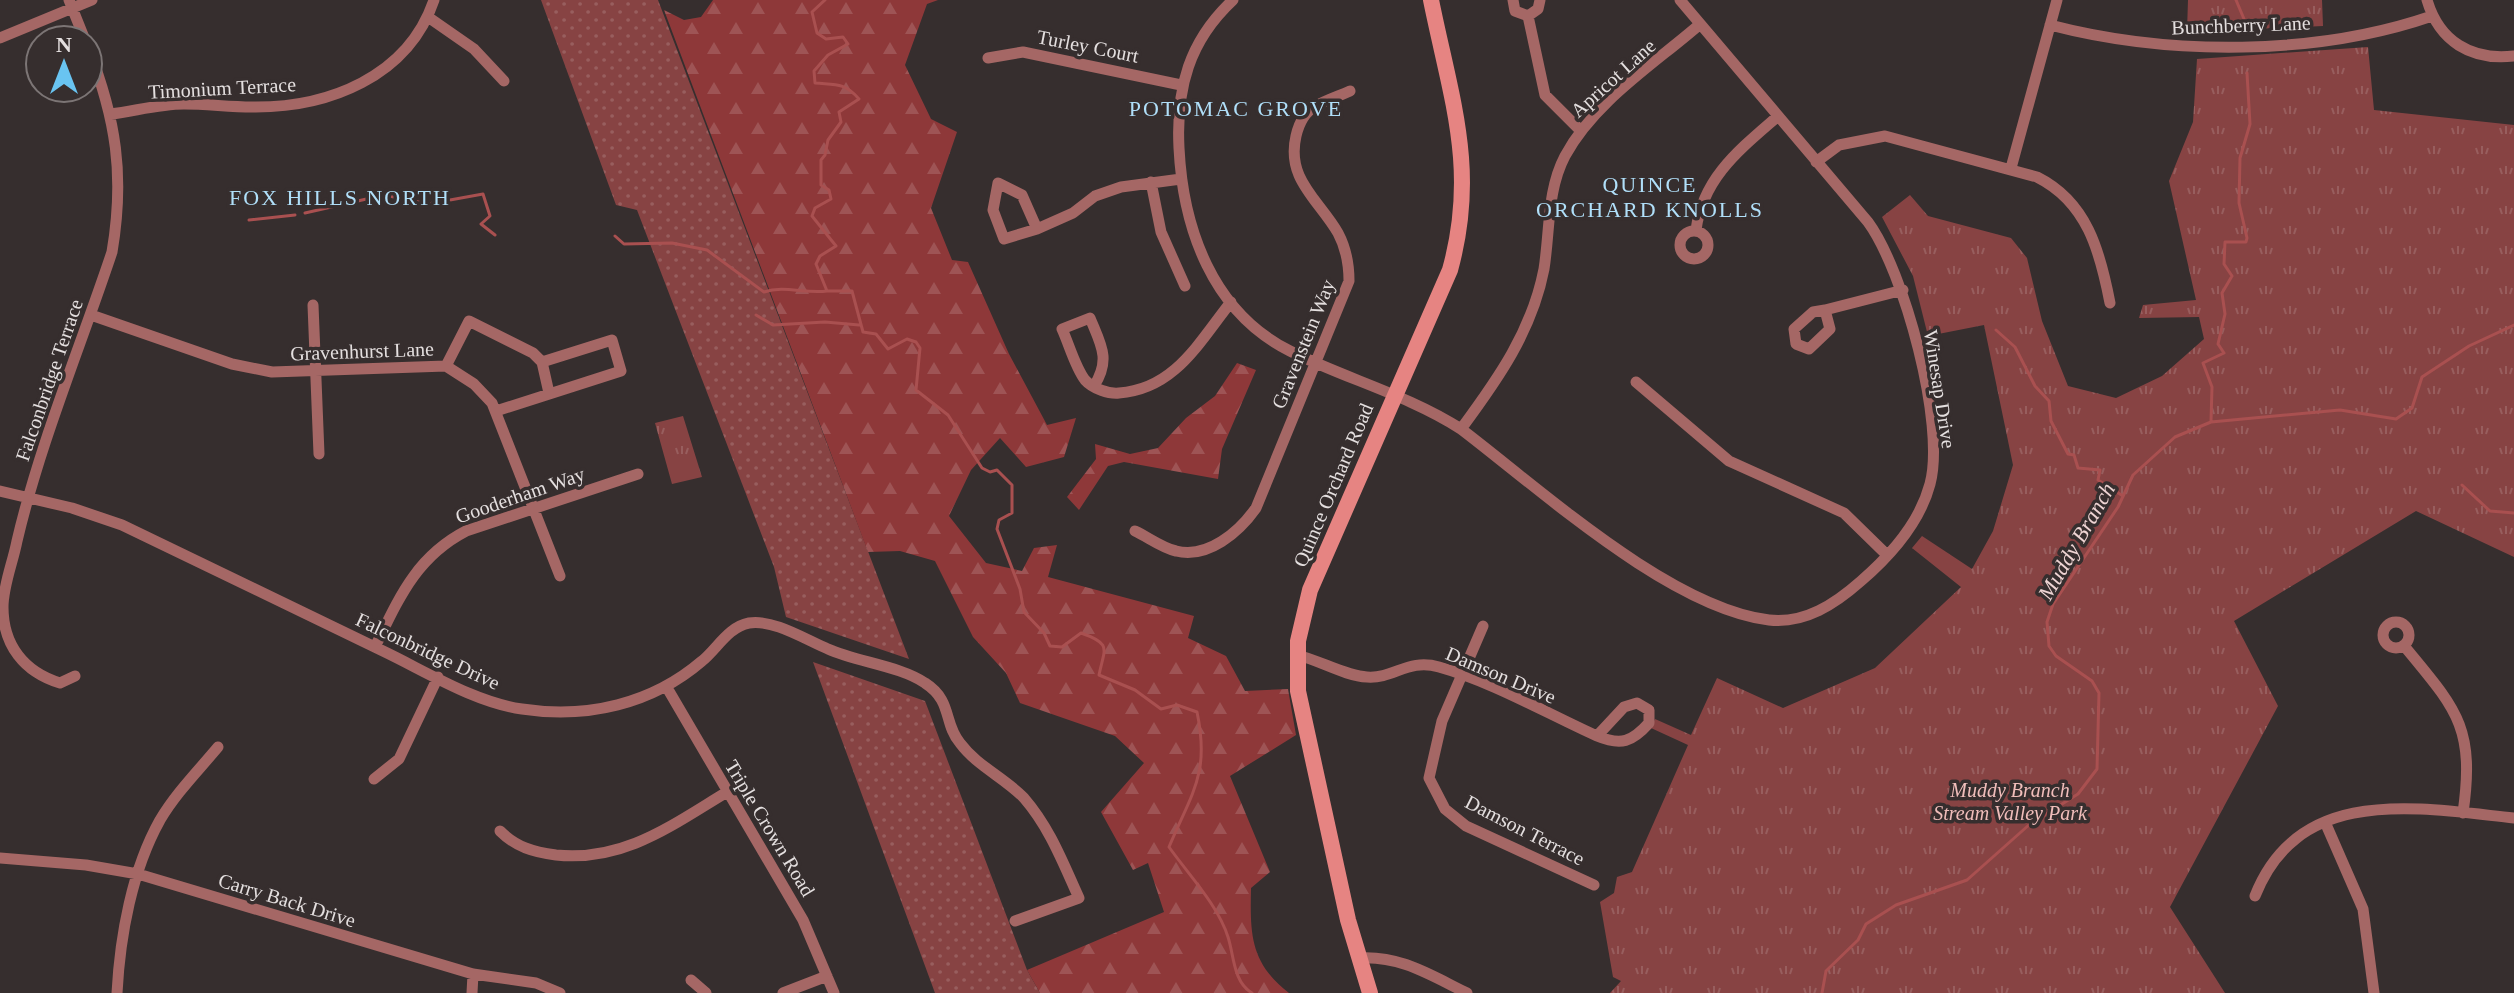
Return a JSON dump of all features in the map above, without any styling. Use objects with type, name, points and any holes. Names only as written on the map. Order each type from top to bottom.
[{"type":"street","points":[[0,38],[70,4],[92,0]]},
{"type":"street","name":"Timonium Terrace","points":[[111,114],[181,104],[279,106],[329,97],[365,83],[389,67],[410,46],[428,17],[434,0]]},
{"type":"street","points":[[1181,85],[1204,31],[1233,0]]},
{"type":"street","name":"Quince Orchard Road","points":[[1370,993],[1358,958],[1301,712],[1297,655],[1300,623],[1310,590],[1450,270],[1464,208],[1462,153],[1431,0]]},
{"type":"street","points":[[1513,0],[1515,11],[1528,16]]},
{"type":"street","points":[[1528,16],[1538,9],[1540,0]]},
{"type":"street","name":"Winesap Drive","points":[[1181,85],[1181,179],[1184,208],[1195,242],[1211,275],[1231,302],[1266,335],[1316,363],[1394,395],[1461,429],[1638,563],[1680,587],[1742,614],[1785,620],[1815,612],[1844,596],[1887,555],[1923,505],[1934,465],[1931,418],[1903,290],[1879,237],[1680,0]]},
{"type":"street","points":[[2011,168],[2057,0]]},
{"type":"street","points":[[2427,0],[2432,16],[2454,45],[2474,53],[2514,56]]},
{"type":"street","points":[[70,4],[78,24]]},
{"type":"street","points":[[1528,16],[1545,95],[1581,131]]},
{"type":"street","name":"Bunchberry Lane","points":[[2050,25],[2148,45],[2220,47],[2362,37],[2432,16]]},
{"type":"street","points":[[428,17],[474,49],[504,81]]},
{"type":"street","name":"Apricot Lane","points":[[1461,429],[1513,357],[1529,323],[1544,266],[1555,185],[1564,158],[1581,131],[1699,25]]},
{"type":"street","name":"Turley Court","points":[[988,58],[1023,52],[1181,85]]},
{"type":"street","name":"Gravenstein Way","points":[[1135,531],[1176,551],[1214,546],[1230,537],[1256,508],[1345,293],[1349,268],[1338,233],[1303,188],[1293,162],[1293,148],[1306,114],[1314,106],[1350,91]]},
{"type":"street","name":"Falconbridge Terrace","points":[[75,676],[60,683],[37,676],[19,658],[8,635],[3,607],[28,497],[112,252],[118,219],[120,176],[111,114],[104,94]]},
{"type":"street","points":[[1696,230],[1702,202],[1721,168],[1777,117]]},
{"type":"street","points":[[1816,162],[1839,145],[1885,136],[2011,168],[2055,186],[2082,215],[2100,251],[2110,303]]},
{"type":"street","points":[[1037,229],[1022,195],[998,183],[993,210],[1004,239],[1037,229],[1073,213],[1095,196],[1151,182],[1181,179]]},
{"type":"street","points":[[1151,182],[1161,232],[1185,286]]},
{"type":"street","points":[[1825,310],[1903,290]]},
{"type":"street","points":[[1094,386],[1103,372],[1106,355],[1090,318],[1062,329],[1086,381],[1094,386],[1110,394],[1133,392],[1167,377],[1182,366],[1231,302]]},
{"type":"street","points":[[313,305],[319,454]]},
{"type":"street","name":"Gravenhurst Lane","points":[[91,315],[232,364],[272,372],[316,373],[446,366],[474,384],[496,411],[560,576]]},
{"type":"street","points":[[446,366],[469,321],[533,353],[542,362],[549,393]]},
{"type":"street","points":[[496,411],[621,371],[612,340],[542,362]]},
{"type":"street","points":[[1636,382],[1729,461],[1844,513],[1887,555]]},
{"type":"street","name":"Gooderham Way","points":[[375,647],[405,584],[428,556],[466,531],[638,474]]},
{"type":"street","name":"Falconbridge Drive","points":[[0,491],[122,525],[493,702],[553,713],[615,707],[666,686],[703,661],[728,634],[748,623],[777,627],[835,652],[924,682],[945,700],[958,741],[1022,796],[1050,834],[1079,898],[1015,921]]},
{"type":"street","name":"Damson Terrace","points":[[1483,626],[1442,721],[1429,778],[1445,809],[1466,826],[1594,885]]},
{"type":"street","points":[[2405,647],[2447,699],[2466,739],[2469,769],[2463,813]]},
{"type":"street","name":"Damson Drive","points":[[1297,655],[1362,677],[1375,677],[1419,663],[1462,675],[1597,736],[1616,743],[1634,740],[1649,723],[1649,710],[1637,703],[1624,707],[1597,736]]},
{"type":"street","points":[[374,779],[399,759],[438,677]]},
{"type":"street","name":"Triple Crown Road","points":[[666,686],[803,920],[834,993]]},
{"type":"street","points":[[117,993],[119,960],[138,874],[160,820],[218,747]]},
{"type":"street","points":[[500,831],[520,847],[548,854],[578,857],[608,854],[647,840],[727,792]]},
{"type":"street","points":[[2255,896],[2265,869],[2282,849],[2325,822],[2351,813],[2384,807],[2514,818]]},
{"type":"street","points":[[2325,822],[2363,909],[2374,993]]},
{"type":"street","name":"Carry Back Drive","points":[[0,858],[86,865],[138,874],[473,974],[536,983],[560,993]]},
{"type":"street","points":[[1358,958],[1382,956],[1403,961],[1467,993]]},
{"type":"street","points":[[472,993],[473,974]]},
{"type":"street","points":[[783,993],[827,976]]},
{"type":"street","points":[[691,980],[706,993]]},
{"type":"green space","points":[[541,0],[658,0],[909,659],[786,617],[774,567],[637,210],[616,205]]},
{"type":"green space","points":[[713,0],[938,0],[927,4],[905,65],[931,119],[957,132],[931,208],[952,260],[968,262],[1009,354],[1047,425],[1076,418],[1064,457],[1026,467],[1000,438],[971,470],[949,516],[986,563],[1022,571],[1034,548],[1057,545],[1048,577],[1194,616],[1188,638],[1226,656],[1245,691],[1288,689],[1296,735],[1230,776],[1270,872],[1251,888],[1255,946],[1266,970],[1289,993],[1040,993],[1027,970],[1164,912],[1148,863],[1133,870],[1101,812],[1144,763],[1115,736],[1020,703],[1006,673],[973,637],[935,561],[900,551],[868,552],[664,10],[684,20],[701,17]]},
{"type":"green space","points":[[2188,0],[2322,0],[2323,26],[2187,32]]},
{"type":"green space","name":"Muddy Branch Stream Valley Park","points":[[2368,47],[2374,110],[2514,125],[2514,557],[2416,511],[2234,621],[2278,706],[2170,907],[2225,993],[1610,993],[1621,981],[1613,977],[1600,902],[1614,893],[1617,877],[1632,872],[1688,745],[1651,728],[1655,719],[1691,735],[1717,678],[1783,708],[1875,668],[1961,587],[1912,548],[1922,536],[1972,569],[1993,531],[2013,465],[1984,325],[1928,336],[1913,276],[1882,217],[1910,195],[1928,216],[2011,238],[2027,258],[2042,321],[2068,386],[2116,398],[2162,376],[2204,339],[2199,317],[2139,318],[2143,305],[2196,300],[2169,181],[2193,122],[2197,59]]},
{"type":"green space","points":[[1237,363],[1256,370],[1222,449],[1218,479],[1124,462],[1108,466],[1079,510],[1067,497],[1096,459],[1095,444],[1130,454],[1158,448],[1186,418],[1215,396]]},
{"type":"green space","points":[[683,416],[702,477],[672,484],[655,423]]},
{"type":"green space","points":[[813,662],[925,701],[1027,970],[1040,993],[935,993]]},
{"type":"waterway","points":[[825,0],[812,12],[817,33],[826,39],[843,37],[848,44],[828,55],[814,71],[815,83],[844,87],[859,99],[839,112],[841,122],[828,140],[821,160],[821,185],[829,190],[831,199],[815,208],[812,216],[836,246],[820,256],[816,264],[827,291],[852,291],[863,332],[876,334],[888,349],[907,339],[916,342],[920,348],[916,390],[948,415],[982,468],[990,472],[997,470],[1012,485],[1012,513],[999,520],[997,529],[1020,589],[1024,612],[1044,633],[1050,646],[1062,647],[1081,633],[1091,637],[1104,648],[1099,675],[1135,690],[1161,709],[1177,705],[1197,712],[1200,767],[1169,847],[1217,913],[1228,937],[1241,982],[1252,993]]},
{"type":"waterway","points":[[2236,0],[2244,19]]},
{"type":"waterway","points":[[2211,421],[2212,387],[2203,363],[2224,353],[2218,344],[2225,314],[2222,293],[2232,276],[2224,264],[2225,242],[2246,242],[2247,238],[2239,203],[2240,158],[2250,124],[2247,73]]},
{"type":"waterway","points":[[305,213],[384,195],[428,204],[483,194],[490,216],[481,224],[495,235]]},
{"type":"waterway","points":[[249,220],[295,215]]},
{"type":"waterway","points":[[615,236],[624,244],[672,243],[707,250],[764,292],[779,289],[827,291]]},
{"type":"waterway","points":[[756,315],[773,325],[825,322],[859,325]]},
{"type":"waterway","name":"Muddy Branch","points":[[1822,993],[1826,971],[1858,940],[1866,924],[1896,905],[1967,880],[2030,824],[2078,794],[2097,769],[2099,693],[2092,681],[2056,656],[2049,646],[2047,622],[2053,604],[2118,507],[2133,475],[2175,437],[2211,422],[2340,410],[2396,419],[2412,408],[2422,377],[2469,346],[2514,325]]},
{"type":"waterway","points":[[1996,330],[2015,347],[2035,386],[2049,401],[2051,421],[2068,454],[2074,455],[2078,468],[2100,470],[2098,480],[2123,496]]},
{"type":"waterway","points":[[2462,485],[2490,511],[2514,513]]},
{"type":"district","name":"POTOMAC GROVE","points":[[1236,108]]},
{"type":"district","name":"QUINCE ORCHARD KNOLLS","points":[[1650,196]]},
{"type":"district","name":"FOX HILLS NORTH","points":[[340,197]]}]
